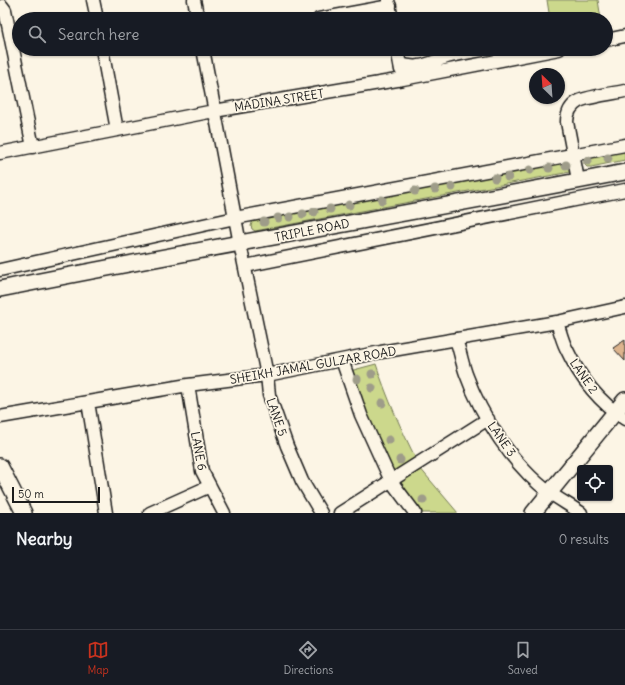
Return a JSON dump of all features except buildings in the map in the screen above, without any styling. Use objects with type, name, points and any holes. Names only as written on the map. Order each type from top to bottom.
[{"type":"main road","name":"TRIPLE ROAD","points":[[0,289],[115,266],[578,180],[624,175]]},
{"type":"main road","points":[[533,513],[549,492],[620,416],[625,400]]},
{"type":"main road","points":[[0,466],[24,513]]},
{"type":"street","points":[[93,0],[96,12]]},
{"type":"street","points":[[194,0],[197,12]]},
{"type":"street","points":[[350,12],[389,3]]},
{"type":"street","points":[[0,7],[2,6],[5,10],[12,44]]},
{"type":"street","points":[[613,39],[625,36]]},
{"type":"street","points":[[14,56],[33,147]]},
{"type":"street","points":[[103,56],[117,130]]},
{"type":"street","name":"LANE 5","points":[[204,56],[240,244],[267,375],[269,395],[287,446],[302,481],[321,513]]},
{"type":"street","points":[[399,56],[403,79]]},
{"type":"street","points":[[400,64],[420,67],[450,56]]},
{"type":"street","name":"MADINA STREET","points":[[0,153],[214,111],[403,79],[523,56]]},
{"type":"street","points":[[578,180],[567,122],[567,113],[571,107],[579,101],[625,91]]},
{"type":"street","points":[[0,270],[235,218],[625,145]]},
{"type":"street","points":[[245,266],[625,190]]},
{"type":"street","name":"SHEIKH JAMAL GULZAR ROAD","points":[[0,417],[188,385],[267,375],[456,339],[557,322],[625,308]]},
{"type":"street","name":"LANE 2","points":[[557,322],[566,348],[578,372],[595,394],[620,416]]},
{"type":"street","name":"LANE 3","points":[[456,339],[466,374],[481,408],[500,439],[523,468],[549,492],[581,513]]},
{"type":"street","points":[[342,360],[360,415],[391,481],[415,513]]},
{"type":"street","name":"LANE 6","points":[[188,385],[202,471],[224,513]]},
{"type":"street","points":[[88,402],[106,513]]},
{"type":"street","points":[[340,513],[488,419]]},
{"type":"street","points":[[150,513],[172,508],[210,486]]},
{"type":"green space","points":[[547,0],[598,0],[600,12],[549,12]]},
{"type":"green space","points":[[625,150],[625,160],[591,167],[587,167],[584,164],[584,159],[586,158]]},
{"type":"green space","points":[[570,160],[572,170],[570,172],[255,231],[251,226],[253,220]]},
{"type":"green space","points":[[376,364],[405,437],[417,461],[393,477],[366,419],[350,371]]},
{"type":"green space","points":[[419,467],[458,513],[419,513],[397,481]]}]
